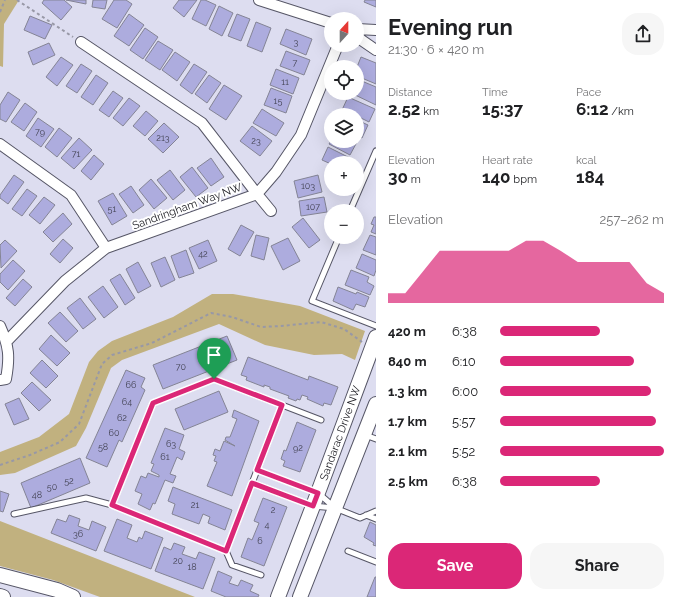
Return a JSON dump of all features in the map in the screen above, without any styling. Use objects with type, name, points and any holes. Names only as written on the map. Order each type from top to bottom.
[{"type":"street","points":[[259,0],[324,21]]},
{"type":"street","points":[[364,29],[376,30]]},
{"type":"street","points":[[81,42],[202,123],[271,211]]},
{"type":"street","points":[[364,42],[376,50]]},
{"type":"street","name":"Sandringham Way NW","points":[[7,341],[65,281],[106,248],[257,194],[276,172],[301,134],[335,52]]},
{"type":"street","points":[[0,144],[71,195],[106,248]]},
{"type":"street","points":[[0,326],[7,341],[9,363],[6,378],[0,380]]},
{"type":"street","name":"Sandarac Drive NW","points":[[278,597],[371,363],[370,340]]},
{"type":"street","name":"Sandarac Drive NW","points":[[300,597],[335,508],[370,437],[376,404]]},
{"type":"street","points":[[0,575],[56,590],[73,597]]},
{"type":"lane","points":[[353,204],[376,150]]},
{"type":"lane","points":[[336,244],[312,301],[376,326]]},
{"type":"lane","points":[[112,505],[153,403],[214,379],[321,420]]},
{"type":"lane","points":[[261,575],[232,565],[226,551],[282,405]]},
{"type":"lane","points":[[257,470],[316,500],[360,518],[376,511]]},
{"type":"lane","points":[[252,483],[316,500],[335,508]]},
{"type":"lane","points":[[14,514],[86,498],[112,505],[226,551]]},
{"type":"lane","points":[[366,515],[376,519]]},
{"type":"lane","points":[[348,551],[376,562]]},
{"type":"path","points":[[0,12],[6,0]]},
{"type":"path","points":[[17,0],[81,42]]},
{"type":"path","points":[[0,465],[30,455],[60,442],[79,424],[102,364],[112,355],[152,343],[211,313],[232,317],[261,327],[321,322],[344,329],[370,340]]},
{"type":"shaded area","points":[[0,0],[19,0],[4,24],[3,67],[0,66]]},
{"type":"shaded area","points":[[212,294],[233,294],[300,306],[365,331],[355,360],[342,354],[314,355],[265,345],[219,324],[122,360],[111,368],[86,428],[76,446],[15,473],[0,475],[0,452],[39,437],[69,414],[89,362],[98,351],[112,341],[173,317]]},
{"type":"shaded area","points":[[0,521],[195,597],[100,597],[53,580],[0,566]]},
{"type":"building","points":[[44,0],[64,0],[72,7],[61,20],[42,3]]},
{"type":"building","points":[[66,0],[86,0],[86,4]]},
{"type":"building","points":[[93,0],[107,0],[105,9],[92,7]]},
{"type":"building","points":[[114,0],[126,0],[132,4],[117,28],[102,19]]},
{"type":"building","points":[[179,0],[197,0],[184,17],[173,8]]},
{"type":"building","points":[[201,0],[205,0],[216,5],[206,26],[192,19]]},
{"type":"building","points":[[365,0],[376,0],[376,7],[364,2]]},
{"type":"building","points":[[219,6],[233,13],[222,36],[209,29]]},
{"type":"building","points":[[129,14],[144,25],[129,46],[114,36]]},
{"type":"building","points":[[237,14],[250,19],[241,41],[228,36]]},
{"type":"building","points":[[30,16],[52,25],[45,39],[24,30]]},
{"type":"building","points":[[256,22],[271,28],[262,52],[247,46]]},
{"type":"building","points":[[145,28],[158,37],[143,59],[130,50]]},
{"type":"building","points":[[286,29],[312,39],[306,55],[280,44]]},
{"type":"building","points":[[158,41],[173,50],[160,70],[145,60]]},
{"type":"building","points":[[49,43],[55,55],[33,65],[28,52]]},
{"type":"building","points":[[286,51],[310,60],[304,75],[280,66]]},
{"type":"building","points":[[175,52],[190,62],[177,81],[162,70]]},
{"type":"building","points":[[61,57],[73,65],[57,86],[46,77]]},
{"type":"building","points":[[361,57],[376,63],[376,84],[364,79],[364,60],[360,60]]},
{"type":"building","points":[[81,64],[92,71],[77,93],[66,86]]},
{"type":"building","points":[[194,64],[207,72],[192,94],[180,85]]},
{"type":"building","points":[[276,69],[299,78],[293,94],[270,85]]},
{"type":"building","points":[[96,75],[108,83],[93,105],[81,97]]},
{"type":"building","points":[[209,75],[221,83],[207,103],[195,94]]},
{"type":"building","points":[[364,82],[376,87],[376,105],[364,99]]},
{"type":"building","points":[[224,85],[242,96],[226,120],[209,109]]},
{"type":"building","points":[[271,88],[292,96],[286,113],[264,105]]},
{"type":"building","points":[[113,91],[123,98],[109,117],[99,110]]},
{"type":"building","points":[[8,92],[20,100],[6,122],[0,119],[0,105]]},
{"type":"building","points":[[129,98],[140,106],[123,126],[113,118]]},
{"type":"building","points":[[347,100],[355,100],[375,109],[369,122],[364,120],[364,108],[343,108]]},
{"type":"building","points":[[25,103],[37,112],[24,131],[11,122]]},
{"type":"building","points":[[262,109],[284,123],[276,136],[253,123]]},
{"type":"building","points":[[146,111],[158,121],[145,136],[133,126]]},
{"type":"building","points":[[38,118],[54,129],[41,147],[26,136]]},
{"type":"building","points":[[164,123],[179,137],[163,153],[148,139]]},
{"type":"building","points":[[364,123],[368,125],[364,134]]},
{"type":"building","points":[[252,126],[272,141],[260,156],[240,141]]},
{"type":"building","points":[[59,128],[72,138],[57,157],[45,147]]},
{"type":"building","points":[[79,138],[92,150],[74,169],[61,158]]},
{"type":"building","points":[[328,148],[346,156],[324,156],[324,161],[322,160]]},
{"type":"building","points":[[337,148],[354,148],[350,155]]},
{"type":"building","points":[[94,155],[104,164],[91,180],[81,171]]},
{"type":"building","points":[[211,158],[224,177],[211,186],[197,168]]},
{"type":"building","points":[[192,167],[208,188],[196,197],[180,177]]},
{"type":"building","points":[[170,170],[185,190],[173,200],[157,180]]},
{"type":"building","points":[[14,175],[24,182],[8,204],[0,198],[0,195]]},
{"type":"building","points":[[318,175],[322,192],[298,198],[294,181]]},
{"type":"building","points":[[151,179],[167,198],[154,209],[139,190]]},
{"type":"building","points":[[131,186],[144,205],[133,213],[119,194]]},
{"type":"building","points":[[27,189],[37,196],[22,216],[12,209]]},
{"type":"building","points":[[113,193],[127,216],[112,225],[98,201]]},
{"type":"building","points":[[44,197],[55,205],[40,224],[29,215]]},
{"type":"building","points":[[324,197],[325,204],[324,204],[324,212],[301,216],[299,201]]},
{"type":"building","points":[[63,213],[72,224],[53,242],[43,232]]},
{"type":"building","points":[[374,217],[376,217],[376,234],[371,232],[374,225],[371,224]]},
{"type":"building","points":[[303,218],[320,240],[309,248],[292,227]]},
{"type":"building","points":[[241,225],[254,232],[240,256],[228,249]]},
{"type":"building","points":[[256,235],[269,238],[264,260],[251,256]]},
{"type":"building","points":[[370,235],[376,237],[376,255],[363,250]]},
{"type":"building","points":[[288,238],[300,261],[283,270],[271,246]]},
{"type":"building","points":[[63,239],[73,248],[60,263],[50,254]]},
{"type":"building","points":[[5,240],[17,251],[1,268],[0,245]]},
{"type":"building","points":[[208,240],[217,261],[199,269],[189,248]]},
{"type":"building","points":[[186,250],[194,273],[179,278],[171,256]]},
{"type":"building","points":[[362,254],[376,260],[376,270],[374,276],[356,268]]},
{"type":"building","points":[[165,257],[175,280],[161,287],[151,263]]},
{"type":"building","points":[[13,260],[25,271],[8,290],[0,282],[0,274]]},
{"type":"building","points":[[138,262],[151,286],[138,293],[126,269]]},
{"type":"building","points":[[351,270],[369,277],[367,282],[374,286],[370,295],[345,285]]},
{"type":"building","points":[[120,274],[135,298],[125,305],[110,280]]},
{"type":"building","points":[[23,279],[32,287],[15,306],[6,298]]},
{"type":"building","points":[[103,286],[118,307],[104,318],[88,297]]},
{"type":"building","points":[[338,287],[369,297],[365,307],[356,304],[353,310],[333,301]]},
{"type":"building","points":[[80,298],[96,319],[83,329],[67,308]]},
{"type":"building","points":[[60,312],[78,331],[66,342],[48,323]]},
{"type":"building","points":[[51,335],[70,353],[57,366],[39,349]]},
{"type":"building","points":[[227,336],[237,360],[163,389],[153,365]]},
{"type":"building","points":[[248,357],[308,380],[309,376],[338,387],[331,405],[324,403],[323,406],[307,399],[308,397],[302,395],[300,400],[297,399],[296,401],[288,398],[289,396],[270,389],[270,387],[264,385],[264,387],[246,380],[247,377],[241,375]]},
{"type":"building","points":[[42,360],[58,376],[46,388],[30,373]]},
{"type":"building","points":[[126,370],[145,378],[141,387],[145,390],[122,442],[119,440],[107,467],[86,458]]},
{"type":"building","points":[[32,382],[51,400],[39,411],[21,393]]},
{"type":"building","points":[[219,391],[228,412],[184,430],[175,409]]},
{"type":"building","points":[[19,398],[29,419],[14,425],[5,404]]},
{"type":"building","points":[[234,410],[259,421],[232,496],[207,486],[217,462],[214,461],[216,456],[213,455],[215,449],[220,451],[224,441],[235,446],[225,440],[226,437],[230,437],[237,419],[232,417]]},
{"type":"building","points":[[297,422],[316,430],[300,472],[283,466],[285,461],[281,459],[284,450],[286,451]]},
{"type":"building","points":[[165,428],[184,435],[179,449],[185,452],[182,460],[177,457],[170,474],[176,476],[173,483],[165,480],[155,504],[153,503],[150,510],[138,504],[142,494],[135,491],[141,476],[146,478],[148,473],[159,477],[159,475],[151,471],[154,464],[151,463]]},
{"type":"building","points":[[80,458],[90,483],[31,508],[21,483]]},
{"type":"building","points":[[173,487],[232,510],[225,530],[208,523],[210,517],[203,514],[199,524],[172,514],[175,504],[168,501]]},
{"type":"building","points":[[0,491],[9,494],[3,512],[0,511]]},
{"type":"building","points":[[263,498],[287,507],[264,566],[241,557],[248,538],[252,540],[259,523],[254,521]]},
{"type":"building","points":[[69,515],[80,519],[78,526],[89,530],[92,521],[106,527],[96,551],[51,533],[57,519],[66,522]]},
{"type":"building","points":[[117,519],[132,525],[127,538],[137,542],[139,537],[142,539],[145,531],[163,538],[151,569],[104,551]]},
{"type":"building","points":[[370,522],[376,525],[376,546],[364,537]]},
{"type":"building","points":[[174,543],[185,547],[182,554],[196,559],[199,552],[215,558],[203,589],[155,571],[164,547],[171,550]]},
{"type":"building","points":[[218,571],[232,577],[229,583],[238,586],[241,580],[253,585],[250,591],[259,595],[258,597],[226,597],[211,591]]},
{"type":"building","points":[[375,577],[376,597],[367,597]]},
{"type":"route","points":[[214,379],[282,405],[257,470],[318,493],[313,506],[252,483],[226,551],[112,505],[153,403],[214,379]]}]
